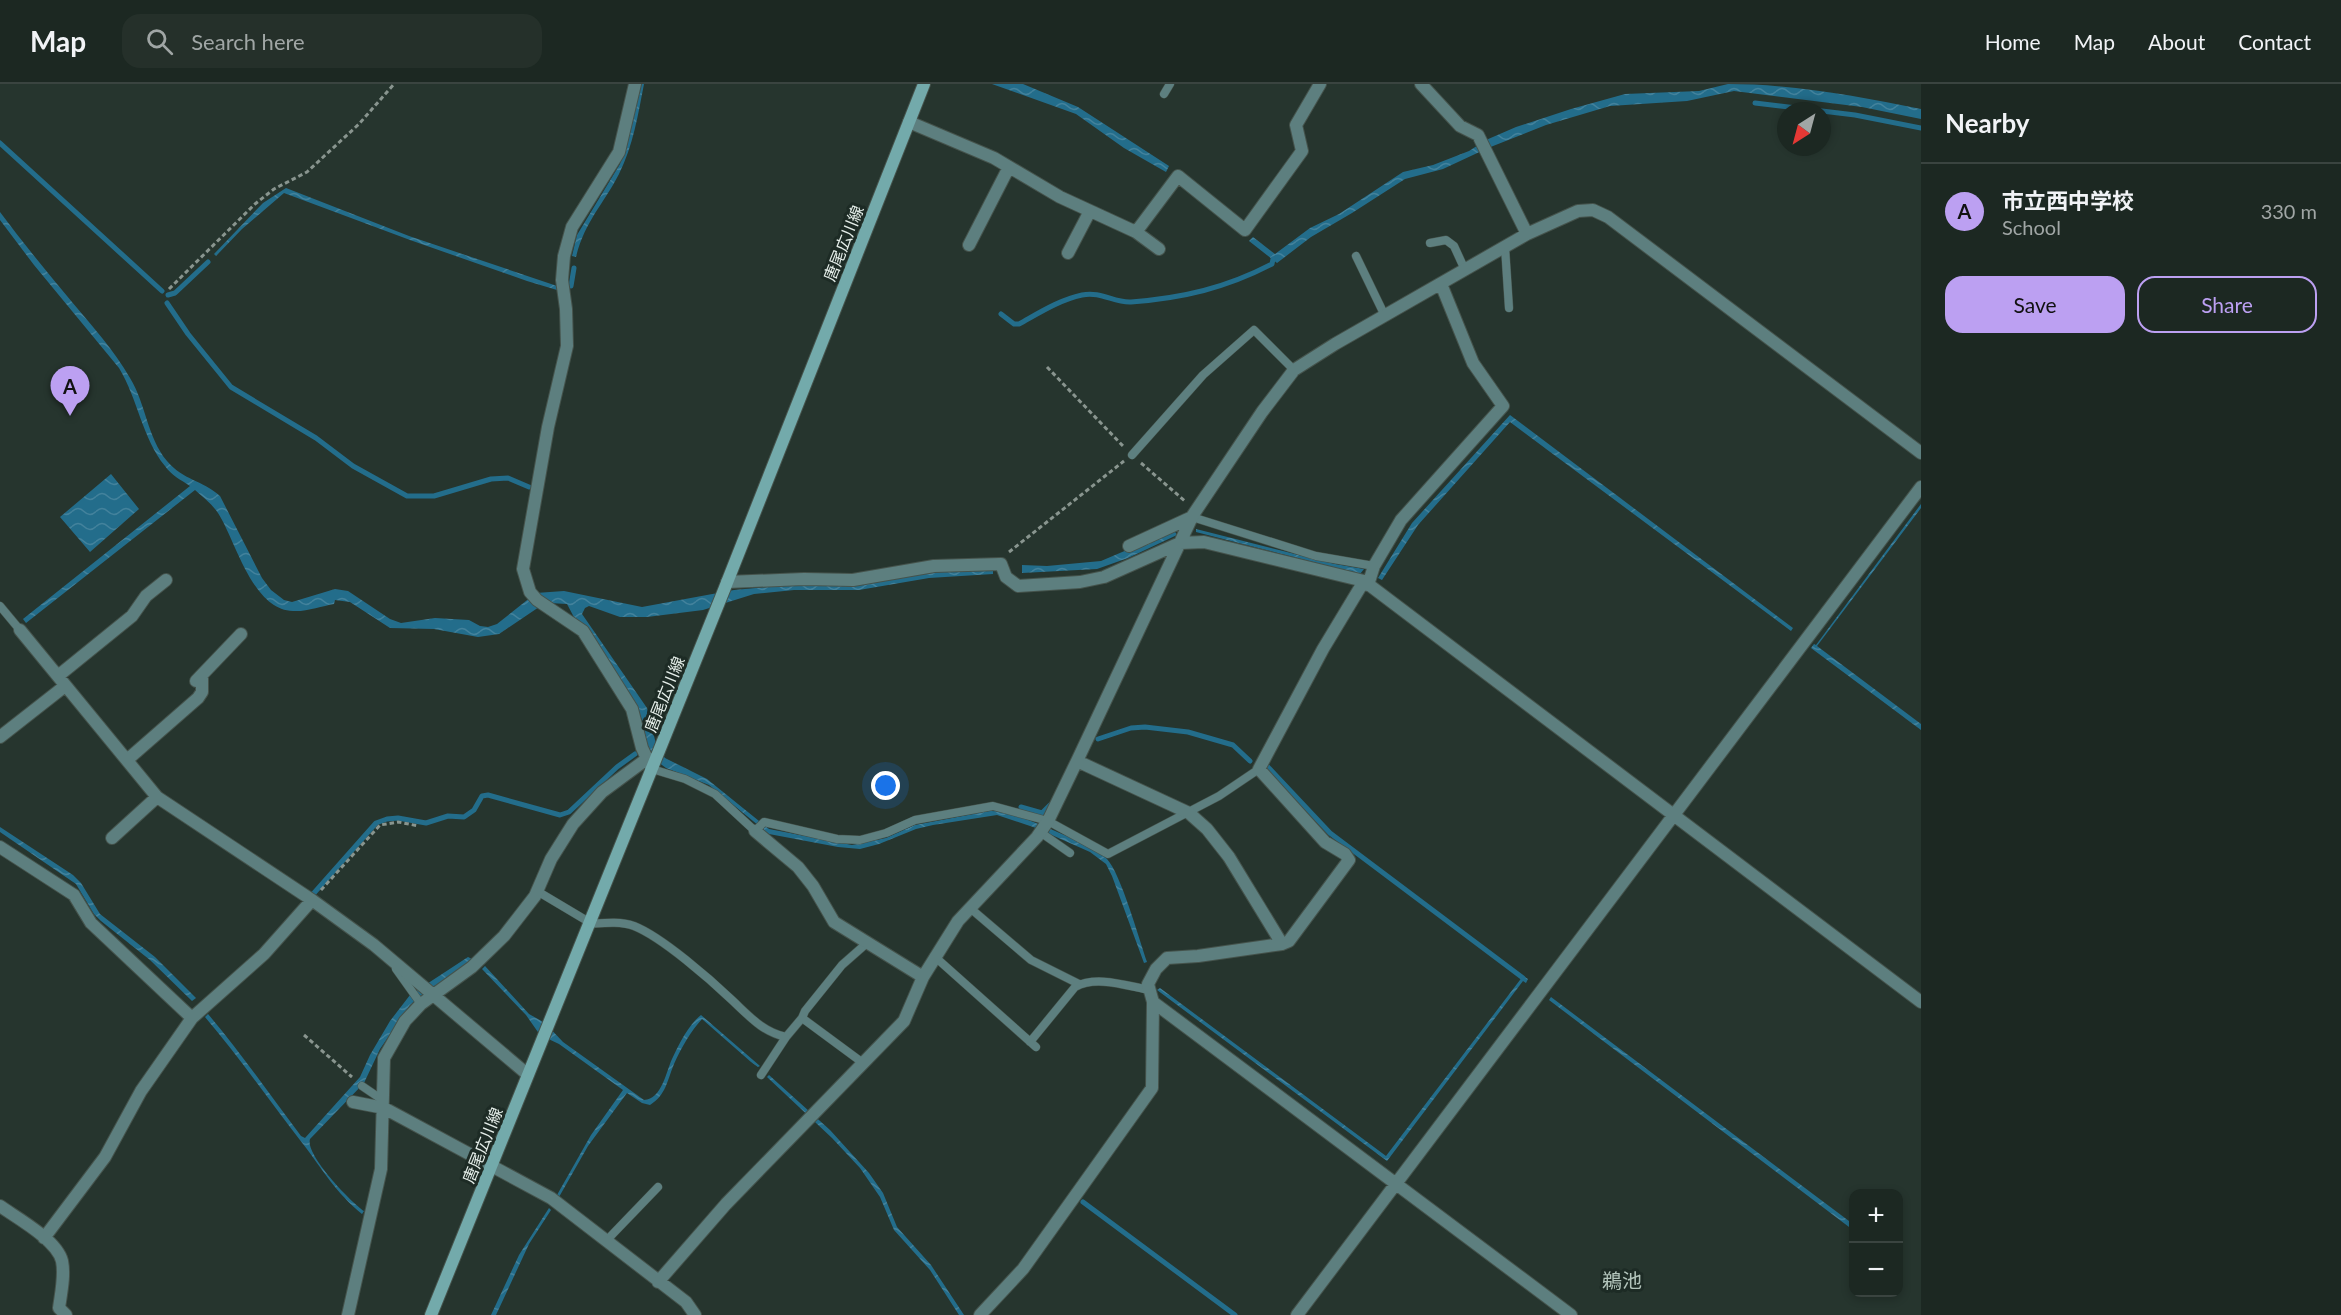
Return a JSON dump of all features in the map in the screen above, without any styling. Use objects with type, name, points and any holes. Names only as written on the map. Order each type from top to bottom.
[{"type":"main road","name":"唐尾広川線","points":[[431,1315],[652,763],[660,750],[726,586],[924,84]]},
{"type":"street","points":[[348,1315],[381,1170],[384,1058],[422,994],[472,967],[504,936],[537,891],[551,859],[573,824],[602,792],[652,763],[642,748],[632,709],[583,631],[546,607],[532,594],[523,569],[548,427],[567,346],[562,280],[564,256],[572,227],[619,152],[635,84]]},
{"type":"street","points":[[1136,232],[1178,176],[1245,230],[1302,151],[1296,125],[1320,84]]},
{"type":"street","points":[[1421,84],[1460,126],[1478,135],[1527,234]]},
{"type":"street","points":[[909,122],[993,158],[1060,197],[1136,232],[1159,249]]},
{"type":"street","points":[[969,244],[1009,167]]},
{"type":"street","points":[[658,1282],[726,1204],[904,1021],[923,976],[958,921],[1044,827],[1194,514],[1262,412],[1294,370],[1527,234],[1578,211],[1593,210],[1608,217],[1921,453]]},
{"type":"street","points":[[1068,253],[1090,211]]},
{"type":"street","points":[[980,1315],[1023,1269],[1152,1088],[1152,996],[1148,984],[1156,969],[1167,958],[1198,956],[1282,944],[1289,941],[1349,860],[1345,854],[1325,842],[1259,769],[1323,649],[1366,583],[1401,520],[1503,406],[1473,363],[1441,284]]},
{"type":"street","points":[[1297,1315],[1921,486]]},
{"type":"street","points":[[1129,546],[1194,514]]},
{"type":"street","points":[[726,586],[804,579],[853,580],[934,567],[1001,564],[1006,577],[1018,586],[1080,582],[1104,577],[1180,543],[1204,542],[1366,583],[1921,1002]]},
{"type":"street","points":[[0,737],[132,616],[146,596],[166,580]]},
{"type":"street","points":[[20,630],[157,797],[312,900],[387,956],[422,994],[527,1074]]},
{"type":"street","points":[[127,760],[198,698],[202,692],[199,678],[241,634]]},
{"type":"street","points":[[1077,761],[1189,813],[1207,829],[1229,857],[1282,944]]},
{"type":"street","points":[[112,838],[157,797]]},
{"type":"street","points":[[755,831],[798,867],[813,886],[834,922],[923,976]]},
{"type":"street","points":[[0,847],[74,895],[91,923],[192,1018]]},
{"type":"street","points":[[44,1238],[105,1157],[141,1091],[192,1018],[264,954],[312,900]]},
{"type":"street","points":[[1152,996],[1571,1315]]},
{"type":"street","points":[[353,1101],[384,1105],[551,1198],[686,1302],[695,1315]]},
{"type":"street","points":[[0,1206],[44,1238],[62,1260],[63,1283],[59,1308],[66,1315]]},
{"type":"lane","points":[[1164,94],[1170,84]]},
{"type":"lane","points":[[1430,243],[1446,240],[1454,246],[1465,270]]},
{"type":"lane","points":[[1505,247],[1509,308]]},
{"type":"lane","points":[[1356,256],[1384,316]]},
{"type":"lane","points":[[1132,455],[1203,375],[1254,330],[1294,370]]},
{"type":"lane","points":[[1194,514],[1316,556],[1374,566]]},
{"type":"lane","points":[[0,606],[20,630]]},
{"type":"lane","points":[[652,763],[714,794],[755,831],[764,822],[837,839],[860,840],[886,833],[915,819],[993,806],[1108,854],[1169,821],[1189,813],[1259,769]]},
{"type":"lane","points":[[1044,827],[1070,853]]},
{"type":"lane","points":[[537,891],[589,923],[618,922],[635,926],[653,936],[694,968],[757,1024],[786,1037]]},
{"type":"lane","points":[[970,908],[1032,960],[1079,984]]},
{"type":"lane","points":[[761,1075],[805,1011],[842,965],[867,944]]},
{"type":"lane","points":[[934,957],[1033,1045],[1079,984],[1084,981],[1095,981],[1152,996]]},
{"type":"lane","points":[[802,1018],[863,1063]]},
{"type":"lane","points":[[362,1086],[384,1105]]},
{"type":"lane","points":[[606,1241],[658,1187]]},
{"type":"path","points":[[169,289],[255,204],[274,189],[307,172],[359,124],[394,84]]},
{"type":"path","points":[[1047,367],[1132,455],[1194,514]]},
{"type":"path","points":[[1001,564],[1008,553],[1132,455]]},
{"type":"path","points":[[312,900],[380,825],[398,822],[419,826]]},
{"type":"path","points":[[304,1035],[354,1079]]},
{"type":"water","points":[[640,84],[644,84],[640,107],[624,163],[589,223],[576,257],[572,256],[577,235],[620,164]]},
{"type":"water","points":[[992,84],[1023,84],[1078,107],[1169,166],[1166,172],[1124,148],[1076,114]]},
{"type":"water","points":[[1728,84],[1801,88],[1921,109],[1921,119],[1831,102],[1734,91],[1687,101],[1610,106],[1546,125],[1443,169],[1405,179],[1311,237],[1277,263],[1249,241],[1253,237],[1275,254],[1310,228],[1339,214],[1403,172],[1433,165],[1469,151],[1486,140],[1516,127],[1625,94],[1699,91]]},
{"type":"water","points":[[286,188],[409,236],[557,286],[557,290],[410,240],[284,193],[242,229],[216,256],[214,254],[263,203]]},
{"type":"water","points":[[0,212],[124,368],[140,399],[160,452],[173,468],[220,496],[262,578],[271,590],[284,600],[292,602],[335,589],[348,591],[390,619],[401,623],[435,618],[469,620],[480,626],[488,627],[497,624],[536,593],[564,591],[642,607],[734,590],[993,569],[993,574],[929,578],[859,590],[794,590],[754,594],[703,610],[647,617],[620,617],[589,606],[582,614],[647,708],[657,748],[665,758],[707,779],[769,829],[852,845],[886,838],[915,825],[989,811],[1018,816],[1086,845],[1107,859],[1124,892],[1147,962],[1144,963],[1106,864],[1090,852],[1036,828],[997,815],[916,829],[860,849],[769,834],[709,785],[666,768],[649,752],[644,737],[643,722],[635,704],[576,621],[567,604],[542,605],[499,634],[478,637],[434,629],[390,628],[350,602],[335,600],[334,604],[298,611],[279,608],[256,587],[218,513],[195,490],[26,623],[23,619],[190,486],[170,472],[157,455],[119,368],[34,265],[0,220]]},
{"type":"water","points":[[1510,415],[1793,628],[1791,631],[1510,422],[1418,525],[1382,580],[1378,578],[1412,523]]},
{"type":"water","points":[[111,474],[139,509],[90,552],[60,517]]},
{"type":"water","points":[[1921,504],[1921,508],[1817,646],[1921,724],[1921,730],[1811,648],[1814,644],[1816,645]]},
{"type":"water","points":[[1196,529],[1335,564],[1364,569],[1360,574],[1196,532]]},
{"type":"water","points":[[1174,530],[1177,535],[1128,558],[1097,569],[1022,573],[1022,565],[1047,566],[1101,561]]},
{"type":"water","points":[[0,827],[73,875],[81,883],[100,914],[155,957],[196,998],[192,1001],[150,960],[101,921],[94,914],[76,884],[0,832]]},
{"type":"water","points":[[468,957],[472,959],[470,963],[425,992],[410,1005],[380,1049],[364,1083],[310,1139],[314,1156],[349,1198],[364,1211],[362,1214],[330,1181],[205,1017],[208,1014],[301,1136],[305,1138],[360,1077],[390,1021],[410,995]]},
{"type":"water","points":[[485,966],[529,1014],[545,1023],[563,1042],[644,1100],[655,1095],[659,1090],[681,1041],[701,1015],[760,1066],[751,1062],[702,1019],[683,1046],[660,1097],[650,1105],[642,1103],[627,1093],[588,1146],[559,1197],[557,1195],[591,1135],[623,1090],[559,1044],[540,1035],[526,1015],[482,969]]},
{"type":"water","points":[[1523,976],[1528,979],[1526,983],[1523,981],[1387,1161],[1157,990],[1160,988],[1386,1156]]},
{"type":"water","points":[[1551,997],[1849,1221],[1849,1227],[1549,1000]]},
{"type":"water","points":[[769,1075],[830,1130],[869,1173],[883,1193],[897,1227],[931,1265],[964,1315],[959,1315],[930,1270],[894,1230],[880,1197],[860,1168],[832,1138],[767,1077]]},
{"type":"water","points":[[549,1208],[551,1210],[529,1244],[496,1315],[491,1315],[519,1255]]},
{"type":"waterway","points":[[1755,103],[1777,106]]},
{"type":"waterway","points":[[1831,112],[1921,128]]},
{"type":"waterway","points":[[0,143],[162,291]]},
{"type":"waterway","points":[[1001,314],[1014,324],[1019,324],[1057,303],[1082,295],[1089,294],[1125,302],[1186,295],[1221,286],[1255,272],[1272,264],[1273,259]]},
{"type":"waterway","points":[[168,295],[175,293],[208,262]]},
{"type":"waterway","points":[[571,286],[574,268]]},
{"type":"waterway","points":[[167,303],[188,334],[231,387],[316,438],[353,466],[407,496],[434,496],[491,479],[508,478],[529,487]]},
{"type":"waterway","points":[[1098,739],[1131,728],[1145,727],[1188,732],[1233,745],[1250,761]]},
{"type":"waterway","points":[[314,893],[376,823],[398,818],[426,823],[448,816],[464,817],[474,810],[482,796],[488,795],[560,815],[569,812],[617,767],[635,754]]},
{"type":"waterway","points":[[1266,765],[1330,833],[1523,978]]},
{"type":"waterway","points":[[1021,807],[1042,813],[1050,805]]},
{"type":"waterway","points":[[1083,1202],[1235,1315]]},
{"type":"place","name":"市立西中学校","points":[[70,416]]},
{"type":"district","name":"鵜池","points":[[1622,1280]]}]
